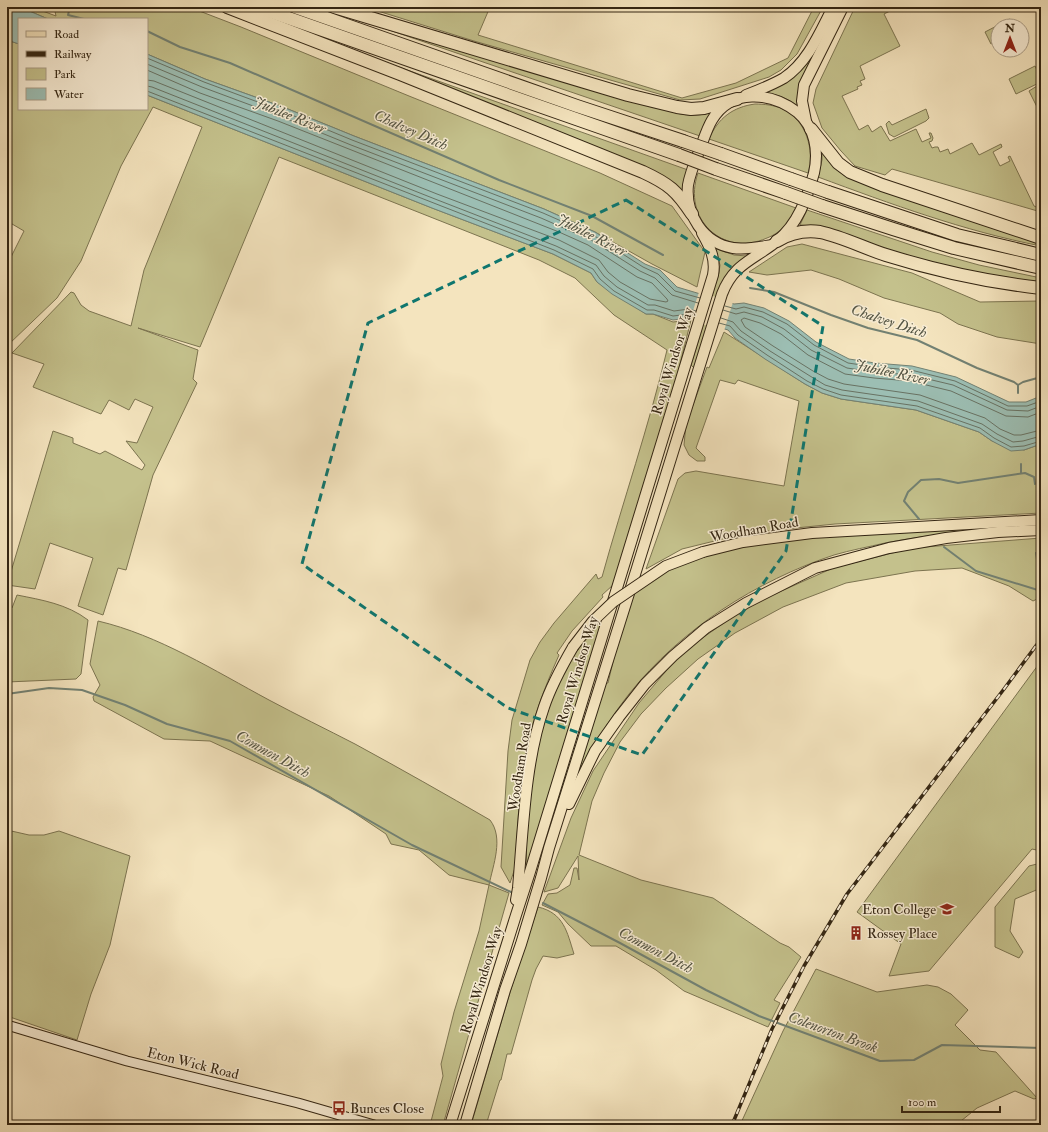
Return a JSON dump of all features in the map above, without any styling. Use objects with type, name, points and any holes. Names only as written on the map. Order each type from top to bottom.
[{"type":"highway","points":[[227,7],[400,74],[643,172],[671,187],[684,202],[695,220]]},
{"type":"highway","points":[[257,7],[893,230],[954,248],[1041,268]]},
{"type":"highway","points":[[295,7],[576,106],[957,235],[1041,255]]},
{"type":"highway","points":[[334,7],[628,95],[677,107],[698,109],[738,98]]},
{"type":"highway","points":[[809,125],[833,158],[850,172],[882,185],[1041,238]]},
{"type":"highway","points":[[774,243],[786,236],[798,233],[811,231],[820,232],[887,255],[942,271],[1041,288]]},
{"type":"main road","points":[[833,7],[808,53],[793,71],[772,84],[738,98],[721,110],[713,119],[691,171],[688,193],[695,220],[710,237],[727,246],[744,248],[774,243],[788,231],[797,219],[814,172],[816,156],[802,101],[802,93],[804,85],[843,7]]},
{"type":"main road","points":[[738,98],[754,96],[777,100],[792,108],[809,125]]},
{"type":"main road","name":"Royal Windsor Way","points":[[524,874],[693,342],[714,270],[714,261],[711,249],[695,220]]},
{"type":"main road","name":"Royal Windsor Way","points":[[465,1125],[505,990],[529,919],[549,848],[638,568],[722,294],[729,280],[740,266],[774,243]]},
{"type":"main road","name":"Woodham Road","points":[[514,914],[518,888],[524,874],[526,806],[536,738],[544,708],[556,678],[573,647],[593,621],[613,602],[666,566],[703,552],[743,542],[812,533],[1041,520]]},
{"type":"main road","points":[[549,848],[595,751],[619,717],[656,673],[673,656],[706,628],[746,603],[815,568],[903,545],[946,538],[1041,530]]},
{"type":"main road","name":"Royal Windsor Way","points":[[450,1124],[492,991],[514,914]]},
{"type":"main road","name":"Eton Wick Road","points":[[7,1025],[127,1061],[284,1100],[374,1125]]},
{"type":"highlighted area","points":[[626,200],[823,326],[786,551],[642,755],[508,708],[302,564],[368,323]]},
{"type":"green space","points":[[20,7],[32,7],[56,16],[54,7],[189,7],[600,173],[672,206],[705,252],[697,287],[595,232],[544,209],[283,107],[205,79],[148,54],[148,18],[46,18]]},
{"type":"green space","points":[[365,7],[490,7],[478,35],[682,98],[736,83],[788,58],[814,7],[823,7],[797,54],[781,70],[769,77],[700,99],[680,100],[474,41]]},
{"type":"green space","points":[[855,7],[898,7],[884,14],[900,46],[860,66],[865,79],[860,81],[862,85],[857,87],[858,89],[842,96],[859,130],[868,125],[872,132],[881,126],[890,141],[916,129],[922,142],[931,138],[929,133],[931,133],[933,138],[932,141],[929,142],[932,148],[938,147],[940,152],[948,149],[950,154],[972,143],[979,155],[1001,144],[1002,147],[993,152],[1000,166],[1010,161],[1008,157],[1010,156],[1034,206],[1041,209],[1041,212],[892,169],[885,175],[855,166],[841,151],[822,128],[813,103],[816,89]]},
{"type":"green space","points":[[351,17],[676,113],[694,115],[713,112],[700,136]]},
{"type":"green space","points":[[990,29],[990,42],[985,32]]},
{"type":"green space","points":[[7,40],[18,44],[18,110],[148,110],[148,95],[432,208],[553,254],[591,273],[597,282],[646,314],[653,314],[673,322],[691,320],[677,376],[613,585],[602,595],[603,597],[572,631],[557,653],[559,655],[534,720],[522,774],[515,868],[510,883],[501,867],[508,751],[512,720],[530,660],[540,642],[554,623],[596,574],[598,579],[602,577],[652,407],[667,350],[614,315],[575,278],[539,260],[279,157],[200,347],[138,328],[198,350],[193,379],[197,383],[153,475],[126,570],[118,568],[103,615],[78,606],[93,558],[50,543],[35,589],[7,585],[53,431],[73,438],[73,443],[100,454],[105,451],[142,470],[145,465],[126,441],[137,443],[153,407],[135,399],[129,410],[109,400],[101,414],[33,387],[44,364],[12,353],[71,292],[74,293],[81,305],[89,311],[131,326],[144,270],[202,127],[153,107],[121,166],[81,261],[57,298],[8,345],[7,265],[24,231],[7,221]]},
{"type":"green space","points":[[351,50],[688,170],[682,194]]},
{"type":"green space","points":[[810,55],[813,58],[804,75],[798,93],[798,106],[783,97],[765,93]]},
{"type":"green space","points":[[1035,66],[1041,78],[1041,82],[1016,94],[1009,79]]},
{"type":"green space","points":[[1037,86],[1041,87],[1041,115],[1029,91]]},
{"type":"green space","points":[[755,104],[769,105],[783,109],[798,120],[807,136],[809,146],[810,164],[808,173],[709,139],[717,125],[727,115],[740,108]]},
{"type":"green space","points":[[926,109],[929,118],[926,121],[894,137],[889,134],[886,124],[889,121],[892,125]]},
{"type":"green space","points":[[822,151],[827,157],[1041,242],[1041,246],[956,225],[900,207],[818,177],[822,160]]},
{"type":"green space","points":[[698,173],[796,208],[787,225],[767,238],[750,243],[735,243],[721,238],[710,230],[701,219],[696,205],[695,190]]},
{"type":"green space","points":[[807,210],[932,252],[979,265],[1041,278],[1041,284],[976,275],[888,250],[825,227],[800,225]]},
{"type":"green space","points":[[802,244],[912,273],[980,302],[1041,301],[1041,344],[997,337],[958,324],[940,313],[884,298],[839,279],[811,270],[767,275],[749,272],[787,247]]},
{"type":"green space","points":[[715,248],[734,255],[747,256],[740,262],[694,368],[691,365],[719,273],[720,265]]},
{"type":"green space","points":[[724,332],[805,384],[822,393],[841,399],[916,410],[979,432],[992,441],[1024,450],[1041,444],[1041,513],[835,524],[747,533],[682,549],[646,569],[678,479],[685,473],[696,471],[784,486],[799,401],[738,380],[735,384],[720,380],[696,448],[705,457],[705,461],[697,461],[689,455],[684,445],[686,424],[707,367],[709,368]]},
{"type":"green space","points":[[1041,523],[1041,526],[982,530],[923,537],[885,543],[834,555],[805,566],[749,593],[696,628],[650,670],[629,694],[614,715],[573,781],[604,683],[608,683],[616,649],[634,591],[669,568],[691,558],[787,538]]},
{"type":"green space","points":[[1041,538],[1041,597],[1033,601],[1009,586],[962,568],[915,571],[846,583],[783,607],[735,633],[698,659],[666,688],[641,714],[620,742],[592,801],[579,855],[641,880],[713,898],[780,943],[789,947],[801,957],[774,1000],[780,1003],[768,1027],[684,991],[656,970],[616,946],[591,946],[558,912],[542,905],[548,894],[557,893],[570,885],[574,868],[577,868],[579,880],[578,856],[558,888],[544,892],[571,818],[593,771],[639,703],[682,652],[750,605],[833,568],[912,548]]},
{"type":"green space","points":[[17,595],[63,606],[88,620],[81,674],[76,679],[7,682],[7,607],[12,608]]},
{"type":"green space","points":[[603,615],[598,639],[527,868],[526,842],[529,801],[540,729],[562,668]]},
{"type":"green space","points":[[98,621],[142,635],[186,655],[280,706],[355,744],[490,820],[494,827],[497,843],[495,860],[489,885],[449,875],[419,850],[391,844],[386,834],[329,796],[210,741],[164,739],[94,701],[93,697],[100,685],[90,664]]},
{"type":"green space","points":[[1041,661],[1041,851],[1032,849],[929,971],[889,976],[901,944],[857,912]]},
{"type":"green space","points":[[7,830],[29,835],[44,835],[59,831],[130,856],[110,945],[91,994],[77,1040],[7,1016]]},
{"type":"green space","points":[[1041,863],[1041,888],[1015,899],[1010,931],[1023,952],[1019,958],[995,947],[995,907],[1029,866]]},
{"type":"green space","points":[[489,885],[509,893],[443,1125],[430,1125],[443,1076],[441,1064],[454,1012],[479,931]]},
{"type":"green space","points":[[538,907],[554,914],[563,924],[574,954],[557,958],[543,956],[532,980],[511,1054],[507,1054],[501,1080],[486,1125],[471,1125],[511,989]]},
{"type":"green space","points":[[816,969],[877,992],[927,985],[938,987],[951,994],[968,1010],[955,1025],[980,1050],[996,1052],[1037,1098],[1034,1099],[1015,1091],[977,1108],[956,1125],[740,1125],[783,1031]]},
{"type":"water","points":[[7,7],[20,7],[46,18],[18,18],[18,44],[7,40]]},
{"type":"water","name":"Jubilee River","points":[[148,54],[205,79],[283,107],[544,209],[595,232],[645,264],[660,270],[677,287],[734,304],[744,303],[764,308],[789,321],[816,342],[849,359],[912,366],[956,377],[1009,402],[1026,402],[1041,396],[1041,444],[1024,450],[1011,451],[979,432],[916,410],[841,399],[822,393],[765,359],[735,338],[728,330],[689,318],[673,320],[653,314],[646,314],[612,294],[597,282],[591,273],[553,254],[432,208],[148,95]]},
{"type":"pier","points":[[699,292],[733,302],[724,331],[690,320]]},
{"type":"waterway","name":"Chalvey Ditch","points":[[70,7],[68,15],[80,18]]},
{"type":"waterway","name":"Chalvey Ditch","points":[[148,31],[180,47],[230,63],[499,180],[592,216],[663,255]]},
{"type":"waterway","name":"Chalvey Ditch","points":[[750,288],[774,292],[868,328],[917,340],[1018,385]]},
{"type":"waterway","points":[[1018,385],[1041,377]]},
{"type":"waterway","points":[[1018,385],[1018,393]]},
{"type":"waterway","points":[[1021,464],[1021,473]]},
{"type":"waterway","points":[[919,519],[904,501],[908,492],[921,480],[939,479],[958,483],[1025,473],[1034,477],[1035,484]]},
{"type":"waterway","points":[[944,547],[976,571],[1041,591]]},
{"type":"waterway","points":[[1036,553],[1041,583]]},
{"type":"waterway","name":"Common Ditch","points":[[7,694],[49,688],[82,690],[125,705],[167,724],[230,741],[412,845],[511,892]]},
{"type":"waterway","name":"Colenorton Brook","points":[[543,903],[706,990],[759,1016],[880,1061],[914,1060],[942,1045],[1041,1048]]},
{"type":"railway","points":[[732,1125],[772,1029],[804,966],[847,894],[1041,639]]},
{"type":"place","name":"Eton College","points":[[947,909]]},
{"type":"place","name":"Rossey Place","points":[[856,933]]},
{"type":"place","name":"Bunces Close","points":[[339,1108]]}]
